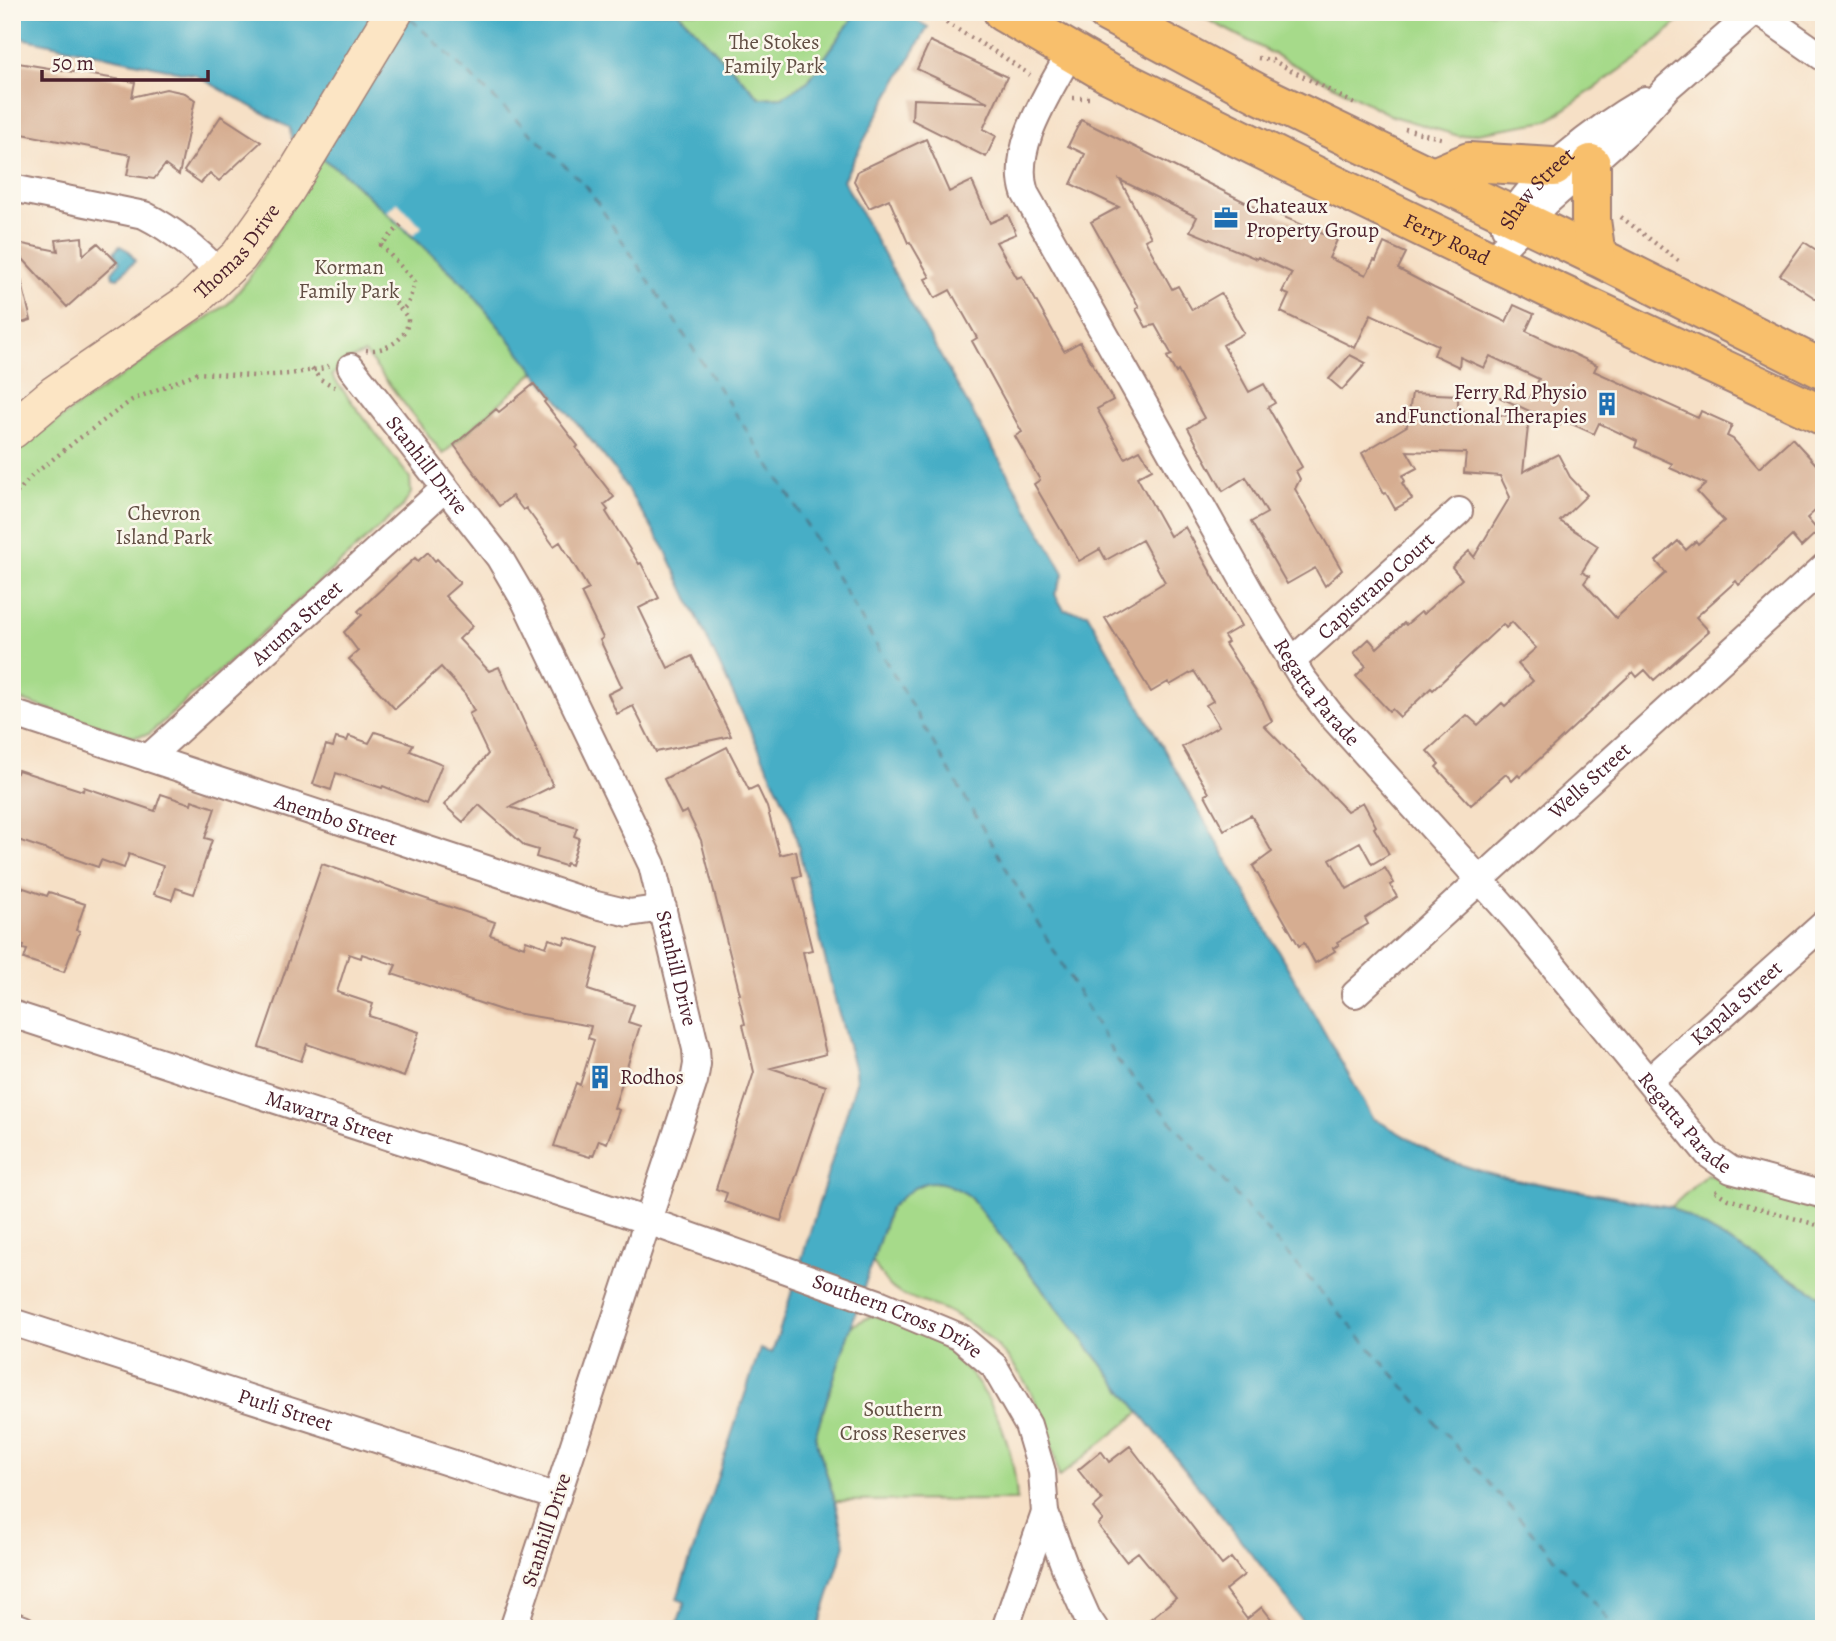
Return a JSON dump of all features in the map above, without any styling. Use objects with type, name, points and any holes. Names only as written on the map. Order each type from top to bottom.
[{"type":"main road","name":"Thomas Drive","points":[[12,430],[55,394],[182,308],[222,275],[269,216],[394,12]]},
{"type":"main road","name":"Ferry Road","points":[[1003,12],[1070,53],[1490,261],[1824,416]]},
{"type":"main road","points":[[1106,12],[1261,95],[1596,256],[1824,370]]},
{"type":"main road","points":[[1431,178],[1469,162],[1573,166],[1591,220],[1596,256]]},
{"type":"street","points":[[1756,12],[1824,58]]},
{"type":"street","name":"Shaw Street","points":[[1518,219],[1528,192],[1628,131],[1668,87],[1756,12]]},
{"type":"street","name":"Regatta Parade","points":[[1070,53],[1024,149],[1021,172],[1025,193],[1291,662],[1330,715],[1557,969],[1708,1154],[1736,1171],[1824,1195]]},
{"type":"street","name":"Shaw Street","points":[[1490,261],[1518,219],[1573,166],[1615,117],[1668,87]]},
{"type":"street","points":[[12,188],[144,215],[194,247],[222,275]]},
{"type":"street","name":"Stanhill Drive","points":[[349,359],[499,557],[526,603],[647,855],[663,908],[694,1040],[697,1064],[694,1081],[513,1629]]},
{"type":"street","name":"Aruma Street","points":[[148,758],[445,488]]},
{"type":"street","name":"Capistrano Court","points":[[1291,662],[1459,511]]},
{"type":"street","name":"Wells Street","points":[[1355,994],[1824,568]]},
{"type":"street","name":"Anembo Street","points":[[12,713],[602,907],[629,913],[663,908]]},
{"type":"street","name":"Kapala Street","points":[[1649,1081],[1824,924]]},
{"type":"street","name":"Mawarra Street","points":[[12,1014],[648,1221]]},
{"type":"street","name":"Southern Cross Drive","points":[[648,1221],[881,1304],[961,1337],[994,1366],[1028,1425],[1042,1472],[1045,1513],[1066,1570],[1095,1629]]},
{"type":"street","name":"Purli Street","points":[[12,1322],[557,1497]]},
{"type":"street","name":"Southern Cross Drive","points":[[1005,1629],[1045,1513]]},
{"type":"street","points":[[12,1625],[23,1629]]},
{"type":"path","points":[[928,12],[1030,75]]},
{"type":"path","points":[[1254,57],[1272,60],[1366,110]]},
{"type":"path","points":[[1401,128],[1448,141]]},
{"type":"path","points":[[401,225],[382,244],[415,282],[408,304],[402,310]]},
{"type":"path","points":[[12,498],[33,475],[132,400],[197,373],[254,376],[290,374],[326,368],[394,344],[405,333],[408,318],[395,302]]},
{"type":"green space","name":"The Stokes Family Park","points":[[678,12],[857,12],[808,81],[782,97],[760,98]]},
{"type":"green space","points":[[1193,12],[1689,12],[1640,56],[1548,121],[1459,136],[1392,116]]},
{"type":"green space","name":"Chevron Island Park","points":[[321,158],[342,172],[465,285],[536,371],[443,454],[365,353],[342,363],[332,376],[410,478],[411,493],[403,506],[149,734],[133,737],[12,697],[12,454],[229,303],[248,280]]},
{"type":"green space","points":[[1707,1174],[1824,1210],[1824,1298],[1671,1207]]},
{"type":"green space","name":"Southern Cross Reserves","points":[[926,1182],[949,1183],[968,1195],[1140,1412],[1059,1477],[1046,1425],[1036,1401],[1008,1358],[969,1323],[945,1310],[895,1291],[872,1261],[890,1208],[909,1190]]},
{"type":"green space","name":"Southern Cross Reserves","points":[[873,1315],[928,1337],[966,1368],[993,1408],[1003,1430],[1015,1476],[1017,1500],[835,1501],[815,1436],[851,1326]]},
{"type":"water","points":[[12,12],[678,12],[760,98],[782,97],[808,81],[857,12],[902,12],[928,27],[843,180],[1064,573],[1055,594],[1064,610],[1087,613],[1373,1118],[1446,1160],[1500,1177],[1671,1207],[1824,1298],[1824,1629],[1307,1629],[1285,1596],[968,1195],[935,1182],[918,1186],[890,1208],[815,1436],[845,1545],[818,1629],[675,1629],[685,1602],[677,1599],[760,1349],[772,1353],[856,1082],[791,817],[665,549],[615,470],[465,285],[342,172],[291,138],[290,128],[195,75],[12,36]]},
{"type":"water","points":[[120,246],[129,251],[135,261],[118,278],[113,277],[112,272],[120,262],[114,252]]},
{"type":"pier","points":[[397,202],[422,227],[413,235],[387,212]]},
{"type":"building","points":[[930,41],[1007,77],[983,129],[996,136],[986,157],[912,120],[913,99],[988,102],[917,69]]},
{"type":"building","points":[[12,62],[135,82],[132,97],[166,89],[185,93],[195,100],[179,175],[165,165],[154,179],[127,175],[131,155],[12,132]]},
{"type":"building","points":[[221,116],[261,142],[219,181],[210,173],[201,183],[184,171]]},
{"type":"building","points":[[1081,120],[1265,212],[1266,209],[1337,240],[1329,258],[1366,275],[1384,243],[1406,253],[1398,269],[1434,288],[1506,322],[1514,305],[1534,314],[1526,331],[1597,365],[1594,371],[1698,418],[1701,411],[1732,425],[1727,436],[1733,439],[1759,468],[1792,438],[1824,473],[1824,503],[1807,518],[1818,531],[1801,547],[1792,536],[1739,585],[1736,581],[1696,617],[1709,631],[1654,680],[1645,670],[1637,677],[1633,672],[1520,777],[1518,775],[1512,781],[1506,774],[1471,805],[1436,767],[1439,764],[1427,751],[1467,715],[1478,725],[1502,703],[1505,706],[1533,681],[1518,664],[1536,648],[1512,622],[1506,628],[1503,624],[1400,717],[1392,709],[1389,711],[1356,676],[1366,666],[1354,653],[1369,639],[1377,648],[1404,623],[1406,625],[1421,612],[1423,614],[1462,579],[1452,567],[1469,551],[1474,557],[1510,497],[1500,476],[1464,473],[1466,453],[1407,451],[1417,468],[1402,476],[1405,481],[1402,483],[1412,499],[1395,509],[1362,453],[1407,426],[1412,393],[1458,395],[1458,411],[1529,418],[1523,472],[1558,454],[1570,477],[1587,495],[1560,521],[1598,546],[1582,572],[1589,576],[1584,583],[1616,618],[1666,573],[1656,561],[1678,541],[1686,550],[1696,541],[1698,544],[1724,521],[1697,492],[1706,484],[1670,468],[1673,464],[1635,447],[1637,441],[1599,423],[1594,434],[1563,420],[1560,425],[1499,397],[1530,398],[1539,379],[1490,356],[1484,368],[1460,357],[1459,367],[1434,355],[1438,345],[1371,314],[1355,348],[1281,312],[1289,295],[1282,292],[1292,273],[1190,231],[1197,217],[1120,180],[1151,237],[1145,240],[1172,289],[1178,286],[1192,310],[1221,293],[1244,333],[1223,345],[1249,392],[1264,384],[1275,403],[1268,407],[1302,467],[1296,471],[1300,479],[1295,489],[1342,570],[1325,586],[1315,568],[1287,584],[1251,522],[1267,513],[1246,477],[1223,491],[1188,428],[1204,418],[1178,371],[1176,373],[1167,357],[1172,355],[1155,325],[1146,327],[1136,309],[1139,307],[1091,222],[1119,207],[1071,184],[1085,154],[1068,146]]},
{"type":"building","points":[[926,139],[949,192],[972,181],[990,223],[1008,215],[1016,234],[996,242],[1017,278],[1022,276],[1064,351],[1080,342],[1113,400],[1097,409],[1125,458],[1140,450],[1152,469],[1137,477],[1170,536],[1185,527],[1241,626],[1224,636],[1228,642],[1225,644],[1263,702],[1272,721],[1264,726],[1347,811],[1363,802],[1376,826],[1374,828],[1389,854],[1372,864],[1360,842],[1330,859],[1347,889],[1385,868],[1394,883],[1390,885],[1397,897],[1365,918],[1368,924],[1337,942],[1339,945],[1333,948],[1335,951],[1315,963],[1304,943],[1299,946],[1253,866],[1272,852],[1251,815],[1224,830],[1205,795],[1209,793],[1182,747],[1219,726],[1206,705],[1213,701],[1194,671],[1151,692],[1105,618],[1165,582],[1142,540],[1106,560],[1100,549],[1079,561],[1034,484],[1040,480],[1015,436],[1022,432],[972,341],[977,338],[950,290],[935,298],[925,279],[930,277],[910,242],[908,243],[889,199],[869,208],[854,181],[858,171]]},
{"type":"building","points":[[82,237],[83,255],[98,243],[117,262],[67,307],[12,247],[12,242],[58,251],[56,240]]},
{"type":"building","points":[[1804,242],[1824,255],[1824,304],[1780,275]]},
{"type":"building","points":[[12,271],[19,271],[31,320],[12,326]]},
{"type":"building","points":[[1350,355],[1366,363],[1342,390],[1329,379]]},
{"type":"building","points":[[534,384],[546,400],[544,402],[578,446],[576,448],[614,497],[604,505],[608,510],[606,512],[639,564],[641,563],[659,598],[639,608],[668,668],[692,656],[731,736],[656,752],[633,706],[617,714],[608,694],[622,687],[600,640],[603,638],[581,593],[589,589],[560,542],[554,546],[526,508],[523,510],[512,496],[499,506],[454,445],[496,409],[499,412]]},
{"type":"building","points":[[428,552],[460,583],[445,596],[473,626],[459,639],[489,671],[499,667],[553,786],[510,807],[577,828],[574,836],[579,838],[571,865],[566,863],[565,866],[536,857],[538,850],[525,846],[479,805],[463,822],[444,805],[488,754],[469,714],[474,711],[465,694],[441,667],[395,709],[349,659],[358,651],[344,632],[362,615],[358,611],[415,558],[418,561]]},
{"type":"building","points":[[375,732],[413,744],[410,751],[442,764],[426,804],[383,786],[382,788],[336,773],[331,790],[313,784],[326,745],[333,747],[336,738],[347,741],[349,736],[369,743]]},
{"type":"building","points":[[727,747],[749,790],[757,786],[767,807],[780,855],[796,851],[801,876],[794,877],[812,950],[803,952],[826,1054],[771,1068],[826,1086],[781,1221],[724,1202],[727,1193],[716,1189],[754,1072],[743,1025],[740,994],[701,840],[687,811],[681,814],[664,779]]},
{"type":"building","points":[[18,770],[83,791],[84,787],[155,811],[161,794],[191,804],[192,800],[215,808],[205,838],[212,840],[194,894],[176,888],[172,900],[154,894],[163,866],[129,854],[124,868],[101,860],[98,867],[12,838],[12,772],[17,773]]},
{"type":"building","points":[[322,864],[495,922],[490,935],[524,947],[526,940],[546,947],[549,939],[564,944],[566,937],[599,948],[588,990],[634,1005],[628,1022],[640,1026],[614,1108],[619,1110],[607,1143],[599,1140],[593,1156],[590,1157],[554,1146],[576,1083],[580,1085],[594,1040],[588,1038],[591,1026],[504,1011],[392,974],[396,965],[362,954],[361,958],[349,954],[337,992],[373,1004],[369,1016],[419,1032],[404,1077],[307,1044],[301,1061],[259,1047]]},
{"type":"building","points":[[12,884],[47,896],[49,892],[85,904],[76,930],[80,931],[64,972],[24,959],[27,950],[23,949],[24,946],[12,942]]},
{"type":"building","points":[[1130,1446],[1222,1565],[1231,1558],[1244,1575],[1225,1590],[1247,1619],[1262,1607],[1279,1629],[1138,1629],[1176,1598],[1138,1552],[1126,1561],[1098,1525],[1103,1520],[1093,1508],[1102,1500],[1078,1470],[1101,1451],[1109,1462]]},
{"type":"ferry route","points":[[411,19],[587,187],[791,498],[1118,1061],[1617,1629]]},
{"type":"place","name":"Chateaux Property Group","points":[[1226,218]]},
{"type":"place","name":"Ferry Rd Physio andFunctional Therapies","points":[[1607,404]]},
{"type":"place","name":"Rodhos","points":[[600,1077]]},
{"type":"park label","name":"Korman Family Park","points":[[349,279]]}]
